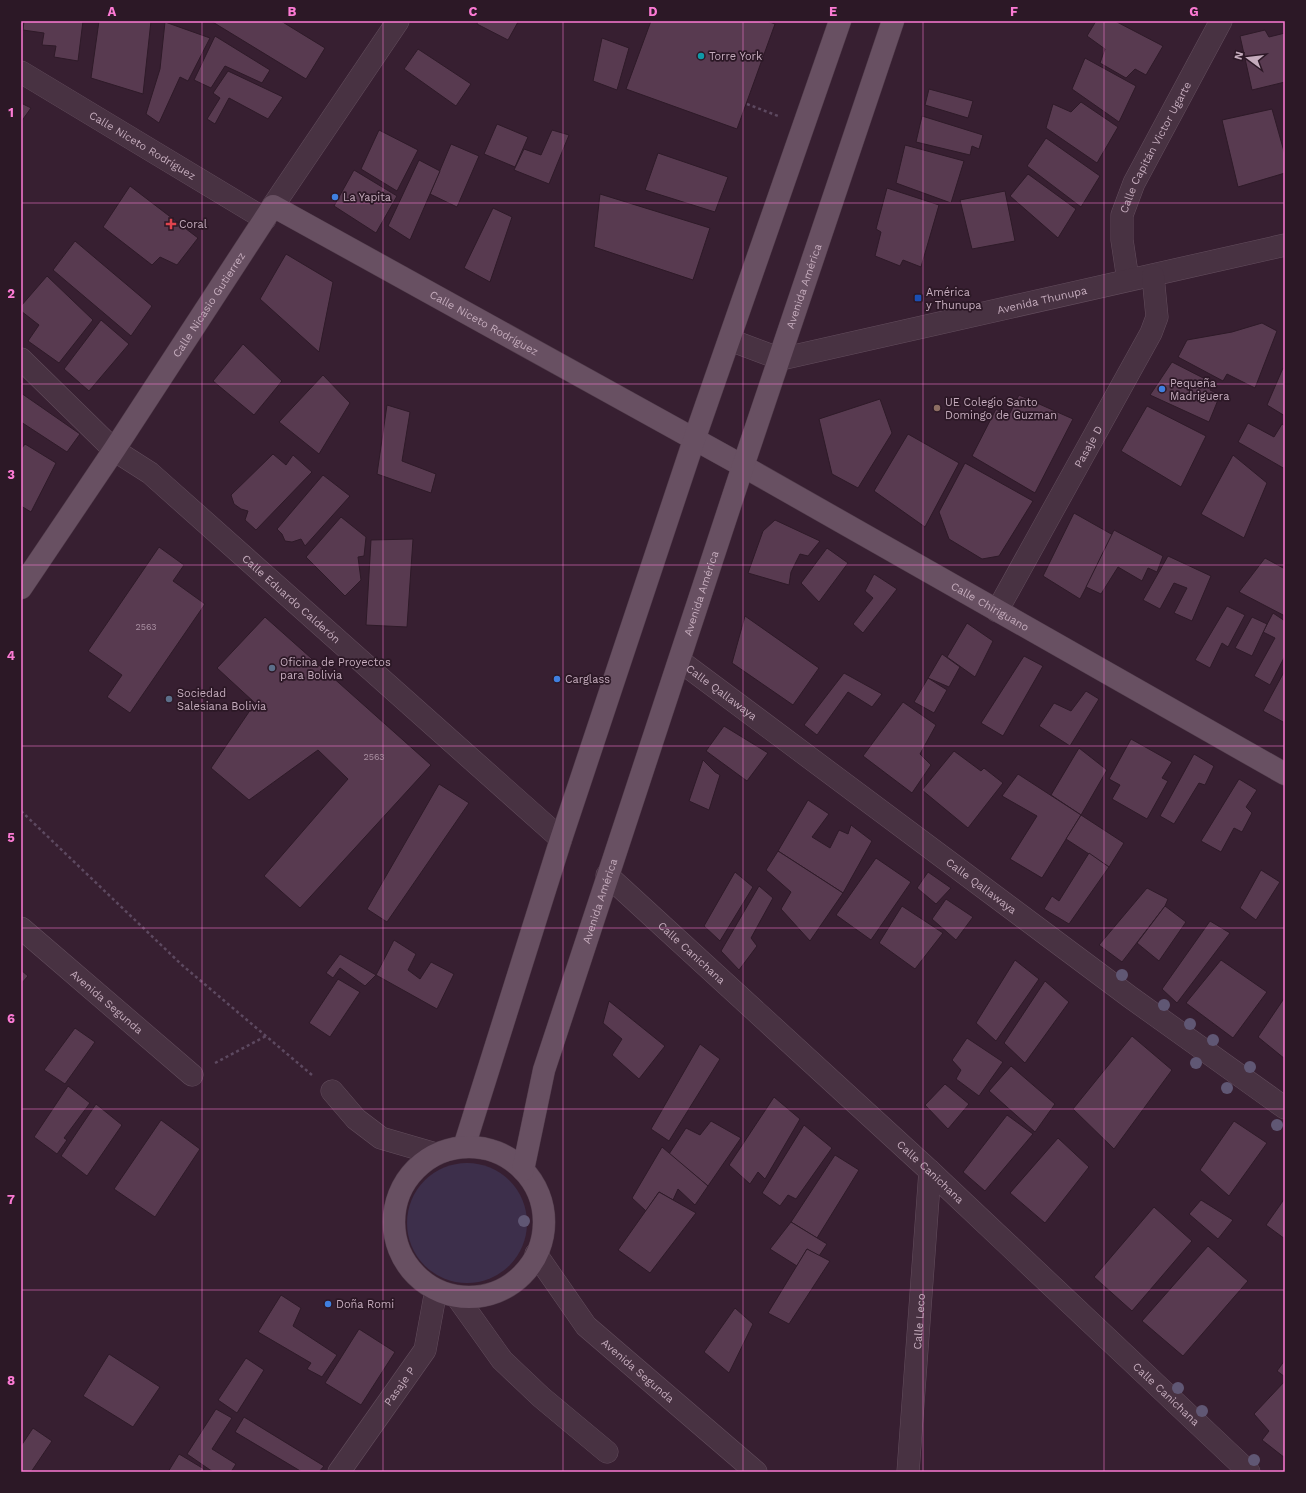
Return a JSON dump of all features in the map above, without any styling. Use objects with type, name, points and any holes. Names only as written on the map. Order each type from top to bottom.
[{"type":"main road","points":[[464,1147],[562,839],[694,440],[840,21]]},
{"type":"main road","name":"Avenida América","points":[[523,1170],[544,1070],[743,466],[781,359],[893,21]]},
{"type":"main road","name":"Calle Niceto Rodríguez","points":[[269,213],[694,440]]},
{"type":"main road","name":"Calle Nicasio Gutierrez","points":[[21,588],[114,450],[269,213]]},
{"type":"main road","name":"Calle Chiriguano","points":[[694,440],[743,466],[1285,774]]},
{"type":"main road","points":[[464,1147],[486,1148],[506,1156],[523,1170],[536,1189],[543,1210],[543,1232],[536,1254],[522,1274],[504,1288],[481,1296],[458,1297],[436,1290],[415,1275],[402,1256],[395,1233],[395,1210],[402,1187],[417,1168],[436,1154],[464,1147]]},
{"type":"street","name":"Calle Nicasio Gutierrez","points":[[269,213],[398,21]]},
{"type":"street","name":"Calle Capitán Victor Ugarte","points":[[1128,280],[1122,240],[1122,215],[1134,183],[1221,21]]},
{"type":"street","name":"Calle Niceto Rodríguez","points":[[21,72],[269,213]]},
{"type":"street","name":"Avenida Thunupa","points":[[781,359],[1285,245]]},
{"type":"street","name":"Pasaje D","points":[[998,611],[1151,333],[1157,317],[1153,276]]},
{"type":"street","points":[[730,340],[781,359]]},
{"type":"street","name":"Calle Eduardo Calderón","points":[[21,359],[114,450],[150,473],[562,839]]},
{"type":"street","name":"Calle Qallawaya","points":[[680,661],[1124,992],[1285,1108]]},
{"type":"street","name":"Calle Canichana","points":[[607,875],[930,1170],[1249,1472]]},
{"type":"street","name":"Avenida Segunda","points":[[21,928],[192,1075]]},
{"type":"street","points":[[332,1091],[356,1120],[381,1138],[436,1154]]},
{"type":"street","name":"Calle Leco","points":[[908,1472],[930,1170]]},
{"type":"street","name":"Avenida Segunda","points":[[536,1254],[586,1326],[756,1472]]},
{"type":"street","name":"Pasaje P","points":[[339,1472],[425,1350],[436,1290]]},
{"type":"street","points":[[458,1297],[502,1360],[541,1397],[607,1452]]},
{"type":"path","points":[[746,104],[804,127]]},
{"type":"path","points":[[21,811],[182,965],[332,1091]]},
{"type":"path","points":[[192,1075],[266,1036]]},
{"type":"shaded area","points":[[467,1163],[479,1164],[490,1168],[500,1173],[509,1181],[517,1190],[522,1200],[526,1211],[526,1235],[522,1246],[517,1256],[509,1265],[500,1273],[490,1278],[479,1282],[467,1283],[455,1282],[444,1278],[434,1273],[425,1265],[417,1256],[412,1246],[408,1235],[407,1223],[408,1211],[412,1200],[417,1190],[425,1181],[434,1173],[444,1168],[455,1164]]},
{"type":"building","points":[[24,21],[83,21],[78,61],[54,57],[56,46],[42,45],[44,33],[23,30]]},
{"type":"building","points":[[99,21],[151,21],[143,94],[91,78]]},
{"type":"building","points":[[211,21],[281,21],[325,48],[306,79]]},
{"type":"building","points":[[478,21],[518,22],[508,40],[477,24]]},
{"type":"building","name":"Torre York","points":[[651,21],[767,21],[775,24],[737,129],[626,89]]},
{"type":"building","points":[[1096,21],[1115,21],[1163,46],[1146,75],[1135,69],[1126,78],[1100,63],[1105,49],[1087,36]]},
{"type":"building","points":[[165,22],[210,38],[188,81],[180,77],[159,123],[146,114],[160,69]]},
{"type":"building","points":[[1265,30],[1269,37],[1285,33],[1285,82],[1252,90],[1240,36]]},
{"type":"building","points":[[215,36],[270,70],[262,83],[225,66],[211,88],[194,80]]},
{"type":"building","points":[[602,38],[629,48],[617,90],[593,81]]},
{"type":"building","points":[[418,49],[471,84],[456,106],[404,69]]},
{"type":"building","points":[[1085,58],[1136,86],[1119,122],[1072,89]]},
{"type":"building","points":[[228,71],[283,97],[268,119],[229,98],[215,124],[207,119],[220,98],[213,93]]},
{"type":"building","points":[[929,89],[973,101],[968,118],[925,105]]},
{"type":"building","points":[[1081,102],[1118,127],[1097,163],[1046,128],[1053,104],[1071,112]]},
{"type":"building","points":[[21,103],[31,108],[21,122]]},
{"type":"building","points":[[1272,109],[1285,155],[1285,173],[1238,187],[1222,120]]},
{"type":"building","points":[[922,116],[983,135],[979,149],[972,146],[970,155],[916,142]]},
{"type":"building","points":[[497,124],[528,137],[515,167],[484,154]]},
{"type":"building","points":[[379,130],[418,150],[397,191],[361,169]]},
{"type":"building","points":[[552,130],[569,135],[549,184],[514,170],[524,149],[541,155]]},
{"type":"building","points":[[1046,138],[1100,176],[1081,207],[1027,166]]},
{"type":"building","points":[[451,144],[479,156],[457,207],[430,194]]},
{"type":"building","points":[[905,145],[964,161],[951,203],[896,183]]},
{"type":"building","points":[[658,153],[728,177],[715,212],[645,190]]},
{"type":"building","points":[[419,160],[440,171],[410,240],[388,226]]},
{"type":"building","points":[[354,170],[397,196],[376,233],[334,206]]},
{"type":"building","points":[[1028,174],[1076,209],[1058,238],[1010,196]]},
{"type":"building","points":[[130,186],[198,238],[177,265],[160,257],[152,265],[103,227]]},
{"type":"building","points":[[887,188],[939,205],[921,267],[903,260],[900,266],[875,256],[881,232],[876,229]]},
{"type":"building","points":[[1005,191],[1015,241],[972,249],[960,200]]},
{"type":"building","points":[[600,194],[710,228],[693,280],[594,247]]},
{"type":"building","points":[[493,208],[512,217],[490,282],[464,268]]},
{"type":"building","points":[[75,241],[152,306],[131,336],[53,270]]},
{"type":"building","points":[[286,254],[333,282],[319,352],[260,299]]},
{"type":"building","points":[[47,276],[93,320],[59,363],[28,341],[39,325],[21,311],[21,306]]},
{"type":"building","points":[[101,320],[129,344],[89,391],[64,369]]},
{"type":"building","points":[[1262,323],[1277,331],[1255,388],[1227,374],[1223,381],[1178,357],[1187,340],[1232,332]]},
{"type":"building","points":[[243,344],[282,381],[254,415],[213,381]]},
{"type":"building","points":[[1172,362],[1213,383],[1210,390],[1220,395],[1209,422],[1150,395]]},
{"type":"building","points":[[1283,368],[1285,369],[1285,416],[1267,405]]},
{"type":"building","points":[[323,375],[350,403],[319,454],[279,422]]},
{"type":"building","points":[[21,393],[80,434],[67,452],[21,422]]},
{"type":"building","points":[[1019,395],[1073,419],[1035,493],[972,456],[996,409],[1008,417]]},
{"type":"building","points":[[880,399],[892,433],[858,488],[832,474],[819,419]]},
{"type":"building","points":[[387,405],[410,412],[402,461],[436,474],[431,493],[377,474]]},
{"type":"building","points":[[1147,406],[1206,436],[1181,487],[1121,451]]},
{"type":"building","points":[[1248,423],[1274,437],[1282,424],[1285,426],[1285,469],[1238,442]]},
{"type":"building","points":[[908,434],[959,463],[925,527],[874,491]]},
{"type":"building","points":[[25,444],[56,463],[31,512],[21,506],[21,449]]},
{"type":"building","points":[[273,454],[286,465],[293,455],[312,472],[256,530],[245,520],[248,511],[241,509],[234,504],[231,495]]},
{"type":"building","points":[[1233,455],[1267,483],[1244,538],[1201,514]]},
{"type":"building","points":[[965,463],[1033,501],[999,556],[982,559],[949,539],[939,512]]},
{"type":"building","points":[[323,475],[350,496],[305,546],[301,539],[292,542],[285,541],[282,534],[277,529]]},
{"type":"building","points":[[1074,513],[1113,535],[1080,599],[1043,576]]},
{"type":"building","points":[[341,517],[366,537],[364,556],[358,557],[361,580],[345,596],[306,557]]},
{"type":"building","points":[[775,520],[820,541],[808,556],[800,554],[791,572],[789,585],[748,573],[763,531]]},
{"type":"building","points":[[1114,530],[1163,556],[1157,572],[1148,568],[1142,581],[1118,567],[1101,594],[1086,587]]},
{"type":"building","points":[[413,539],[407,627],[366,625],[371,540]]},
{"type":"building","points":[[159,547],[184,565],[173,581],[205,604],[130,713],[107,697],[122,675],[88,651]]},
{"type":"building","points":[[827,548],[848,563],[819,602],[801,583]]},
{"type":"building","points":[[1168,556],[1211,576],[1192,621],[1174,613],[1187,588],[1174,583],[1160,609],[1143,600]]},
{"type":"building","points":[[1265,558],[1285,569],[1285,616],[1239,592]]},
{"type":"building","points":[[874,574],[897,589],[863,633],[853,624],[873,598],[865,591]]},
{"type":"building","points":[[1227,606],[1245,615],[1228,647],[1222,643],[1210,668],[1195,660]]},
{"type":"building","points":[[1273,613],[1285,621],[1285,656],[1270,685],[1254,676],[1275,638],[1263,632]]},
{"type":"building","points":[[745,616],[819,668],[793,705],[732,663]]},
{"type":"building","points":[[265,617],[431,765],[300,908],[264,876],[348,779],[318,750],[249,800],[211,768],[255,703],[217,668]]},
{"type":"building","points":[[1252,617],[1267,624],[1252,656],[1235,648]]},
{"type":"building","points":[[967,623],[993,641],[975,677],[947,657]]},
{"type":"building","points":[[942,654],[960,667],[949,687],[928,678]]},
{"type":"building","points":[[1024,656],[1043,666],[1003,736],[981,723]]},
{"type":"building","points":[[1284,672],[1285,673],[1285,723],[1263,711]]},
{"type":"building","points":[[844,673],[882,694],[872,707],[848,692],[817,735],[804,725]]},
{"type":"building","points":[[928,678],[947,690],[934,713],[914,702]]},
{"type":"building","points":[[1086,691],[1099,699],[1070,746],[1039,726],[1054,703],[1071,711]]},
{"type":"building","points":[[903,702],[936,725],[920,754],[931,765],[912,793],[863,756]]},
{"type":"building","points":[[724,726],[768,753],[747,781],[706,751]]},
{"type":"building","points":[[1131,739],[1172,762],[1162,778],[1168,781],[1147,819],[1112,799],[1120,785],[1109,779]]},
{"type":"building","points":[[1079,748],[1107,770],[1081,815],[1051,795]]},
{"type":"building","points":[[954,751],[981,771],[984,768],[1003,783],[968,828],[922,790]]},
{"type":"building","points":[[1194,754],[1214,766],[1205,785],[1199,783],[1174,824],[1160,816]]},
{"type":"building","points":[[703,760],[720,775],[709,810],[689,801]]},
{"type":"building","points":[[1018,774],[1081,815],[1042,878],[1010,859],[1037,816],[1002,796]]},
{"type":"building","points":[[1239,779],[1257,790],[1246,807],[1252,813],[1242,832],[1234,828],[1221,852],[1201,841]]},
{"type":"building","points":[[439,784],[469,803],[387,922],[367,909]]},
{"type":"building","points":[[808,800],[829,814],[812,837],[830,848],[839,830],[848,834],[851,825],[872,841],[843,893],[778,851]]},
{"type":"building","points":[[1081,815],[1124,843],[1109,867],[1066,839]]},
{"type":"building","points":[[778,851],[843,893],[810,941],[781,909],[791,892],[766,870]]},
{"type":"building","points":[[1089,853],[1109,867],[1069,924],[1044,909],[1052,896],[1059,901]]},
{"type":"building","points":[[876,858],[911,882],[871,940],[836,915]]},
{"type":"building","points":[[1261,870],[1280,882],[1256,920],[1240,908]]},
{"type":"building","points":[[735,872],[753,887],[720,941],[704,926]]},
{"type":"building","points":[[928,872],[951,888],[936,904],[917,888]]},
{"type":"building","points":[[759,886],[773,898],[751,938],[757,946],[739,970],[721,951]]},
{"type":"building","points":[[1147,888],[1168,899],[1165,906],[1122,962],[1099,945]]},
{"type":"building","points":[[946,899],[973,917],[956,940],[932,919]]},
{"type":"building","points":[[902,906],[943,933],[915,969],[879,943]]},
{"type":"building","points":[[1165,906],[1186,922],[1159,961],[1137,943]]},
{"type":"building","points":[[1210,921],[1230,933],[1177,1003],[1162,989]]},
{"type":"building","points":[[394,940],[416,954],[408,970],[420,979],[431,962],[454,974],[437,1009],[376,975]]},
{"type":"building","points":[[340,954],[376,975],[365,986],[340,968],[333,978],[326,973]]},
{"type":"building","points":[[1015,960],[1039,979],[996,1041],[976,1023]]},
{"type":"building","points":[[1221,960],[1267,992],[1233,1038],[1186,1003]]},
{"type":"building","points":[[21,970],[28,976],[21,984]]},
{"type":"building","points":[[338,979],[360,992],[330,1037],[309,1023]]},
{"type":"building","points":[[1045,981],[1069,1002],[1025,1063],[1004,1043]]},
{"type":"building","points":[[1285,997],[1285,1059],[1258,1037]]},
{"type":"building","points":[[609,1001],[665,1046],[639,1079],[612,1055],[622,1039],[603,1023]]},
{"type":"building","points":[[75,1028],[95,1042],[65,1084],[44,1070]]},
{"type":"building","points":[[1132,1036],[1172,1070],[1114,1149],[1073,1109]]},
{"type":"building","points":[[967,1038],[1003,1062],[979,1096],[956,1079],[961,1070],[952,1060]]},
{"type":"building","points":[[700,1044],[720,1059],[669,1141],[651,1129]]},
{"type":"building","points":[[1011,1066],[1055,1104],[1035,1132],[989,1091]]},
{"type":"building","points":[[945,1084],[969,1104],[948,1129],[925,1105]]},
{"type":"building","points":[[68,1086],[90,1103],[64,1138],[67,1140],[57,1154],[34,1137]]},
{"type":"building","points":[[774,1097],[800,1119],[765,1179],[758,1172],[750,1184],[729,1165]]},
{"type":"building","points":[[96,1104],[122,1125],[87,1176],[61,1156]]},
{"type":"building","points":[[1007,1115],[1033,1134],[985,1191],[963,1172]]},
{"type":"building","points":[[161,1120],[200,1149],[155,1217],[114,1189]]},
{"type":"building","points":[[711,1121],[741,1138],[708,1186],[669,1154],[686,1128],[700,1135]]},
{"type":"building","points":[[1234,1121],[1267,1143],[1229,1196],[1200,1170]]},
{"type":"building","points":[[804,1125],[832,1148],[796,1199],[788,1195],[780,1206],[762,1193]]},
{"type":"building","points":[[1058,1138],[1089,1167],[1045,1223],[1010,1193]]},
{"type":"building","points":[[662,1147],[708,1186],[695,1205],[678,1189],[673,1200],[659,1192],[646,1211],[632,1198]]},
{"type":"building","points":[[835,1155],[859,1170],[817,1238],[791,1222]]},
{"type":"building","points":[[659,1192],[696,1213],[650,1273],[618,1250]]},
{"type":"building","points":[[1285,1198],[1285,1239],[1266,1225]]},
{"type":"building","points":[[1201,1200],[1233,1220],[1218,1239],[1189,1214]]},
{"type":"building","points":[[1154,1207],[1192,1241],[1132,1311],[1094,1277]]},
{"type":"building","points":[[791,1222],[827,1244],[819,1256],[807,1249],[797,1266],[770,1249]]},
{"type":"building","points":[[1208,1246],[1248,1281],[1183,1356],[1142,1321]]},
{"type":"building","points":[[807,1249],[830,1261],[789,1324],[768,1313]]},
{"type":"building","points":[[281,1295],[301,1308],[293,1326],[337,1355],[322,1377],[307,1369],[311,1363],[258,1332]]},
{"type":"building","points":[[735,1308],[753,1324],[729,1373],[704,1352]]},
{"type":"building","points":[[359,1329],[395,1352],[361,1405],[325,1383]]},
{"type":"building","points":[[109,1354],[160,1387],[133,1427],[83,1396]]},
{"type":"building","points":[[246,1358],[264,1370],[237,1413],[218,1400]]},
{"type":"building","points":[[1285,1360],[1285,1377],[1277,1371]]},
{"type":"building","points":[[1285,1381],[1285,1458],[1262,1440],[1269,1431],[1254,1414]]},
{"type":"building","points":[[216,1409],[232,1418],[212,1449],[236,1464],[231,1472],[213,1472],[187,1454]]},
{"type":"building","points":[[244,1417],[324,1466],[319,1472],[302,1472],[235,1432]]},
{"type":"building","points":[[33,1428],[52,1441],[31,1472],[21,1472],[21,1446]]},
{"type":"building","points":[[179,1454],[204,1469],[203,1472],[168,1472]]},
{"type":"place","name":"Torre York","points":[[701,56]]},
{"type":"place","name":"La Yapita","points":[[335,197]]},
{"type":"place","name":"Coral","points":[[171,224]]},
{"type":"place","name":"América y Thunupa","points":[[918,298]]},
{"type":"place","name":"Pequeña Madriguera","points":[[1162,389]]},
{"type":"place","name":"UE Colegio Santo Domingo de Guzman","points":[[937,408]]},
{"type":"place","name":"Oficina de Proyectos para Bolivia","points":[[272,668]]},
{"type":"place","name":"Carglass","points":[[557,679]]},
{"type":"place","name":"Sociedad Salesiana Bolivia","points":[[169,699]]},
{"type":"place","name":"Doña Romi","points":[[328,1304]]}]
